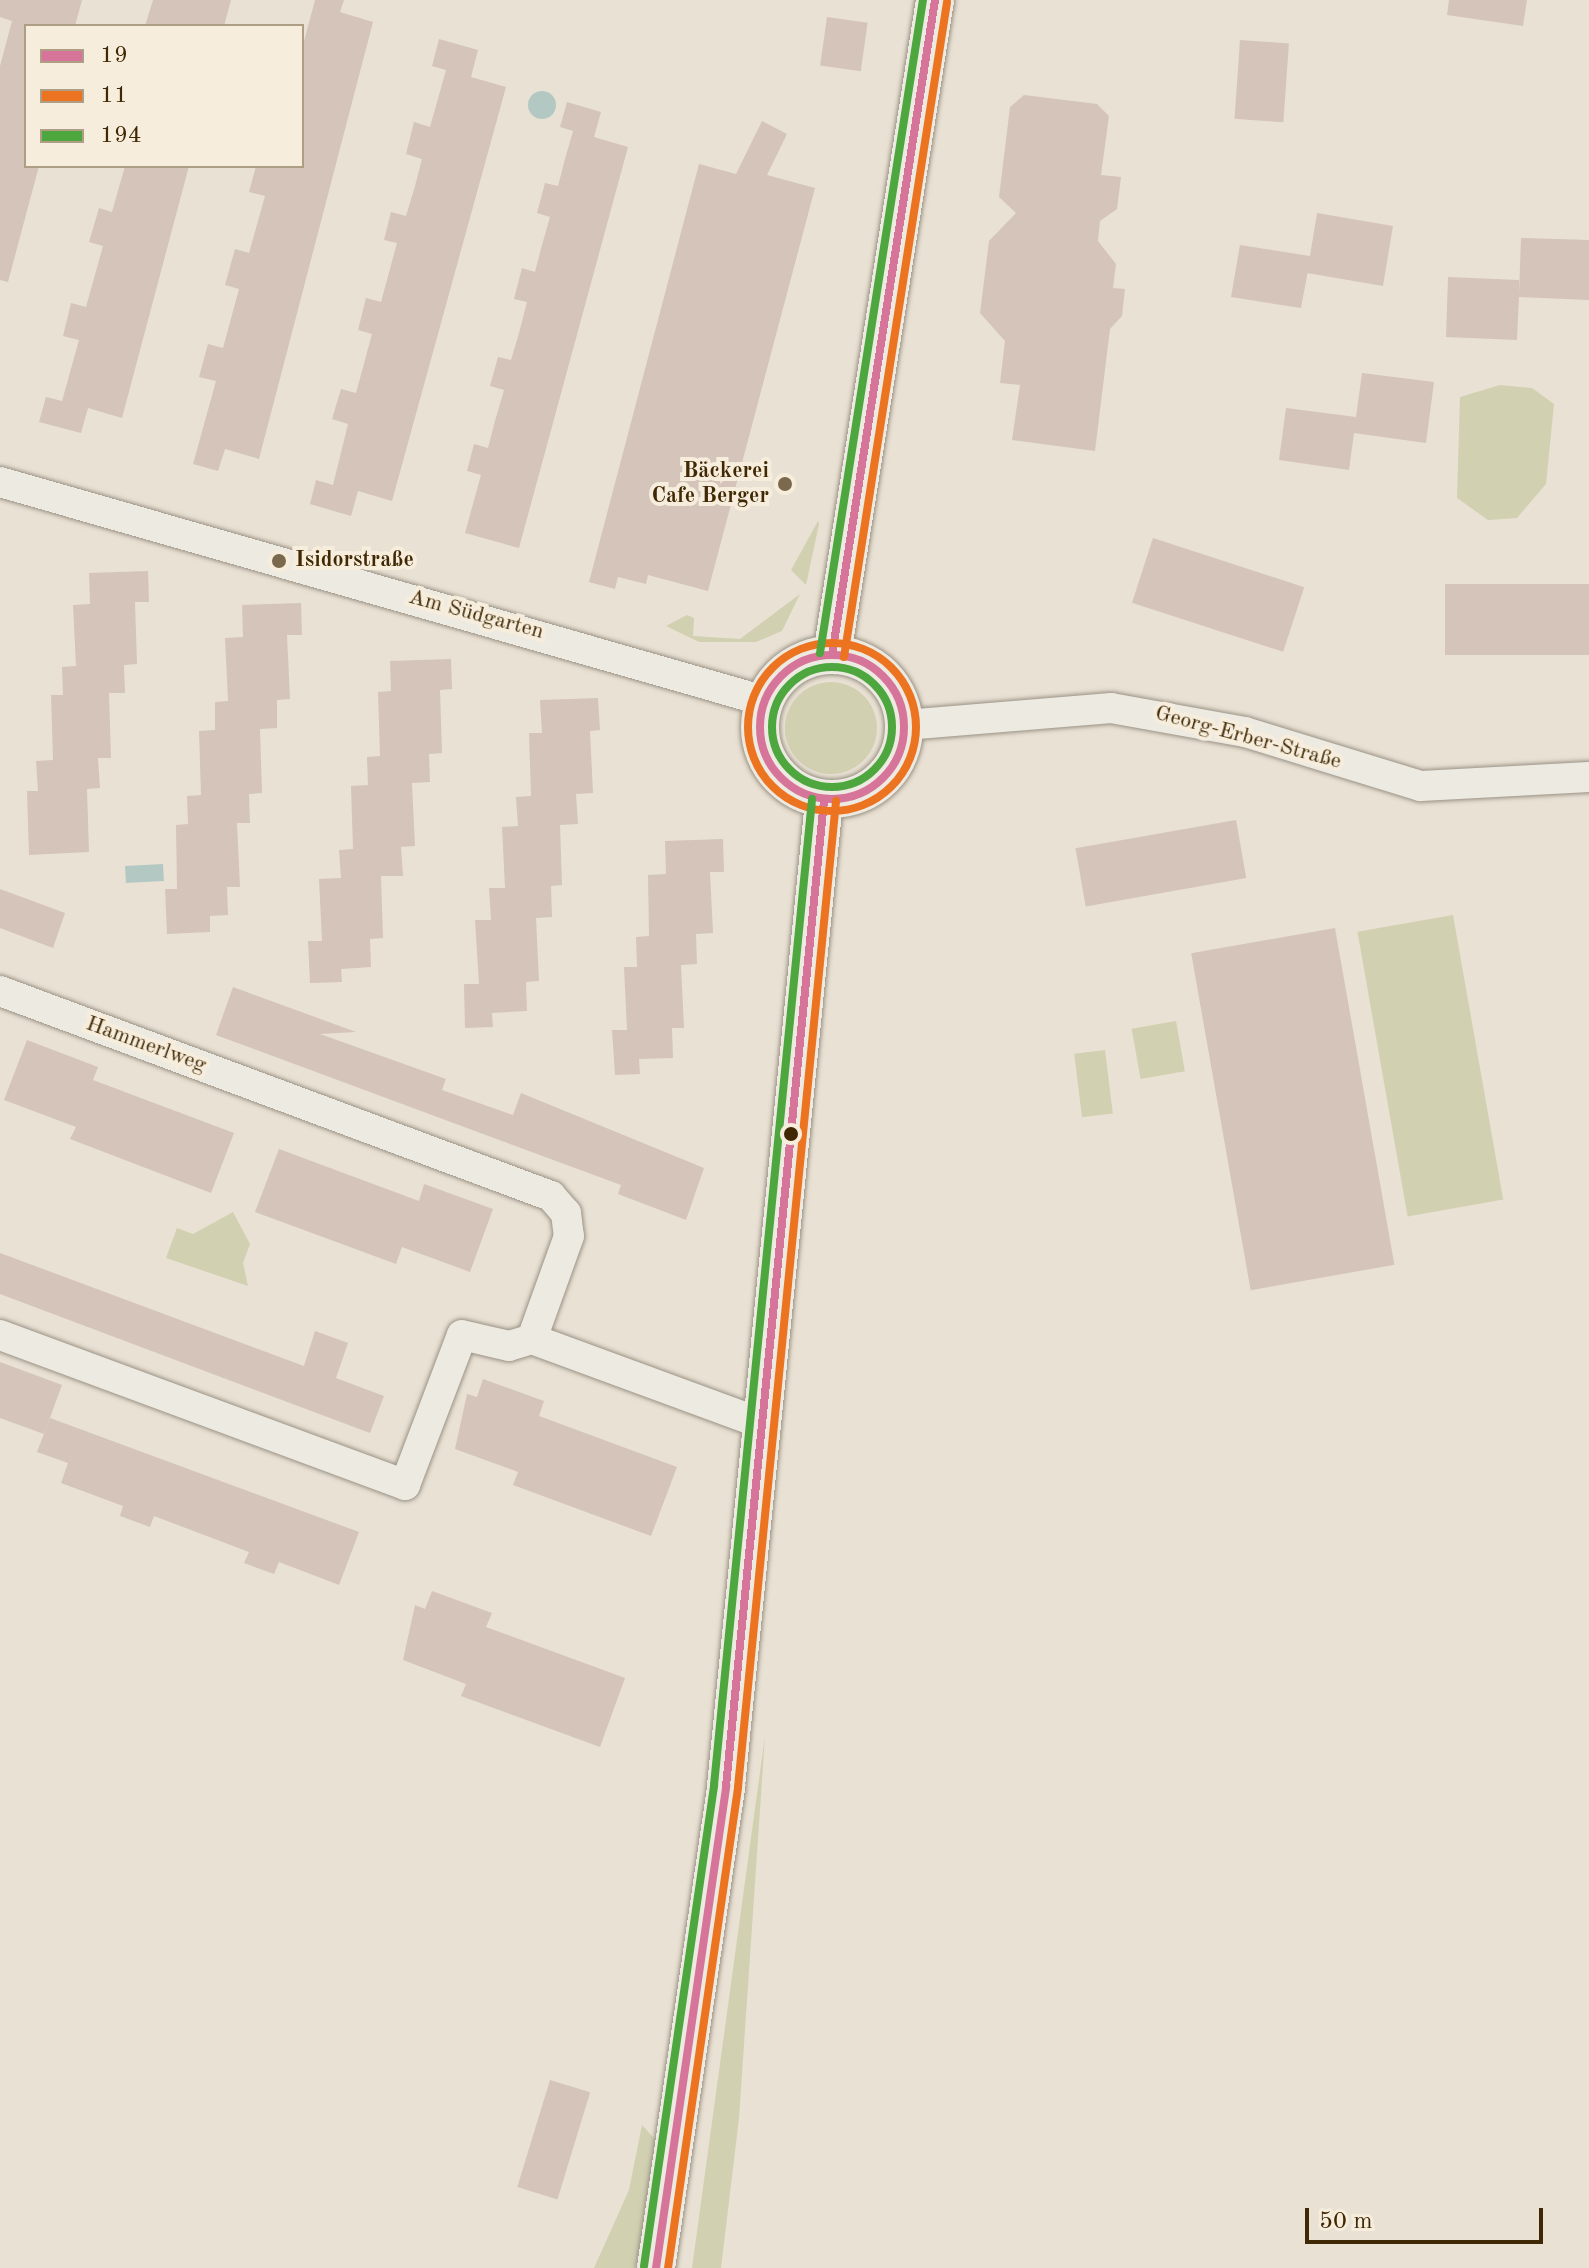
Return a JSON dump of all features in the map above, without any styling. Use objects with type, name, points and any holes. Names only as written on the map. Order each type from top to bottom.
[{"type":"street","points":[[832,655],[935,0]]},
{"type":"street","name":"Am Südgarten","points":[[0,482],[765,701]]},
{"type":"street","points":[[832,655],[853,658],[887,680],[905,725],[886,776],[858,796],[824,800],[792,787],[766,756],[765,701],[788,670],[832,655]]},
{"type":"street","name":"Georg-Erber-Straße","points":[[905,725],[1111,708],[1245,732],[1421,786],[1589,777]]},
{"type":"street","points":[[656,2268],[715,1874],[766,1425],[824,800]]},
{"type":"street","name":"Hammerlweg","points":[[0,991],[551,1196],[566,1213],[569,1236],[532,1339]]},
{"type":"street","points":[[0,1335],[405,1485],[462,1335],[509,1346],[532,1339],[766,1425]]},
{"type":"green space","points":[[1500,385],[1532,388],[1554,404],[1546,484],[1517,518],[1488,520],[1457,498],[1460,397]]},
{"type":"green space","points":[[818,521],[819,524],[806,585],[791,570]]},
{"type":"green space","points":[[800,594],[782,631],[756,642],[699,642],[666,626],[687,615],[694,618],[693,636],[740,639]]},
{"type":"green space","points":[[831,682],[857,690],[869,702],[877,728],[869,754],[857,766],[831,774],[805,766],[793,754],[785,728],[793,702],[805,690]]},
{"type":"green space","points":[[1453,915],[1503,1200],[1408,1216],[1357,932]]},
{"type":"green space","points":[[1176,1021],[1185,1071],[1141,1079],[1132,1029]]},
{"type":"green space","points":[[1105,1050],[1113,1114],[1082,1117],[1074,1054]]},
{"type":"green space","points":[[233,1212],[250,1244],[243,1263],[248,1286],[166,1258],[177,1228],[193,1234]]},
{"type":"green space","points":[[765,1736],[739,2118],[721,2268],[692,2268]]},
{"type":"green space","points":[[642,2125],[661,2146],[635,2268],[594,2268],[629,2190]]},
{"type":"shaded area","points":[[542,91],[552,95],[556,105],[552,115],[542,119],[532,115],[528,105],[532,95]]},
{"type":"shaded area","points":[[163,864],[164,881],[126,883],[125,866]]},
{"type":"building","points":[[0,0],[82,0],[76,24],[24,24],[24,168],[38,168],[8,282],[0,280],[0,66],[12,21],[0,17]]},
{"type":"building","points":[[153,0],[231,0],[225,24],[146,24]]},
{"type":"building","points":[[315,0],[344,0],[340,12],[373,22],[259,459],[225,449],[218,471],[193,464],[216,381],[199,377],[208,344],[223,348],[239,289],[225,285],[235,249],[249,253],[265,196],[249,192],[255,168],[304,168],[304,41]]},
{"type":"building","points":[[1449,0],[1527,0],[1523,26],[1447,15]]},
{"type":"building","points":[[827,17],[868,23],[861,71],[820,66]]},
{"type":"building","points":[[439,39],[478,50],[471,77],[506,87],[392,501],[358,491],[351,516],[310,504],[316,480],[333,485],[348,424],[332,419],[341,389],[356,393],[372,334],[358,330],[366,298],[381,302],[397,243],[384,240],[391,212],[406,216],[415,186],[422,159],[406,154],[414,122],[430,127],[446,70],[432,66]]},
{"type":"building","points":[[1240,40],[1289,43],[1283,122],[1234,119]]},
{"type":"building","points":[[1024,95],[1097,104],[1109,116],[1101,175],[1121,177],[1117,209],[1100,221],[1098,241],[1116,264],[1113,288],[1125,289],[1122,316],[1110,329],[1095,451],[1012,440],[1020,385],[1000,383],[1005,341],[980,313],[989,241],[1016,213],[999,197],[1010,107]]},
{"type":"building","points":[[567,102],[601,112],[594,137],[628,147],[519,548],[465,533],[481,475],[467,471],[474,444],[488,448],[504,390],[490,386],[498,357],[511,360],[519,333],[527,302],[514,299],[522,268],[535,272],[550,217],[537,213],[545,183],[558,186],[573,131],[560,127]]},
{"type":"building","points":[[762,121],[787,134],[767,175],[815,188],[708,591],[648,575],[646,584],[618,577],[615,589],[589,582],[699,164],[736,174]]},
{"type":"building","points":[[124,168],[188,168],[122,418],[88,408],[81,433],[39,422],[46,397],[62,401],[79,340],[63,336],[71,303],[86,307],[103,246],[89,242],[99,208],[112,212]]},
{"type":"building","points":[[1317,213],[1393,226],[1383,286],[1307,273],[1301,308],[1231,297],[1240,245],[1310,256]]},
{"type":"building","points":[[1521,238],[1589,240],[1589,300],[1519,297],[1517,340],[1446,337],[1448,277],[1519,280],[1519,295]]},
{"type":"building","points":[[1362,373],[1434,382],[1426,443],[1354,433],[1349,470],[1279,460],[1286,408],[1356,417]]},
{"type":"building","points":[[1153,538],[1304,587],[1283,652],[1132,603]]},
{"type":"building","points":[[148,571],[149,602],[135,602],[137,664],[124,665],[125,693],[109,693],[111,758],[98,758],[100,788],[87,789],[89,852],[29,855],[27,791],[38,791],[36,761],[53,760],[51,695],[63,695],[62,667],[76,666],[73,605],[90,604],[89,573]]},
{"type":"building","points":[[1445,584],[1589,584],[1589,655],[1445,655]]},
{"type":"building","points":[[301,603],[302,635],[287,635],[290,699],[277,700],[277,728],[260,729],[262,793],[249,794],[250,823],[237,823],[240,887],[227,887],[228,915],[210,916],[210,932],[167,934],[165,889],[177,889],[176,825],[188,824],[187,796],[201,795],[199,731],[215,730],[215,702],[228,701],[225,638],[243,637],[242,605]]},
{"type":"building","points":[[451,659],[452,689],[440,690],[442,753],[429,754],[430,782],[412,783],[415,846],[401,847],[403,876],[381,876],[383,938],[370,939],[371,967],[341,969],[342,982],[310,983],[308,941],[322,941],[319,879],[341,878],[339,850],[353,849],[351,786],[368,785],[367,757],[380,756],[378,692],[391,691],[390,661]]},
{"type":"building","points":[[598,698],[600,730],[590,731],[593,793],[576,794],[578,824],[560,825],[562,885],[551,886],[552,917],[536,918],[539,981],[526,982],[527,1011],[492,1013],[493,1027],[465,1028],[464,984],[479,984],[475,920],[491,920],[489,888],[505,888],[502,827],[518,826],[516,797],[531,796],[529,733],[542,733],[540,700]]},
{"type":"building","points":[[1236,820],[1246,878],[1086,906],[1075,848]]},
{"type":"building","points":[[723,839],[724,872],[710,872],[713,933],[696,934],[697,964],[681,965],[684,1028],[672,1028],[673,1058],[639,1059],[640,1074],[615,1075],[612,1030],[627,1030],[624,967],[637,967],[636,937],[649,936],[648,875],[666,874],[665,841]]},
{"type":"building","points":[[0,889],[65,913],[53,948],[0,928]]},
{"type":"building","points":[[1335,928],[1394,1265],[1251,1290],[1191,953]]},
{"type":"building","points":[[233,987],[356,1032],[320,1034],[446,1079],[442,1090],[513,1115],[521,1093],[704,1168],[686,1220],[618,1194],[621,1185],[216,1035]]},
{"type":"building","points":[[27,1040],[98,1067],[93,1080],[234,1133],[211,1193],[70,1139],[76,1127],[4,1100]]},
{"type":"building","points":[[279,1149],[419,1201],[424,1184],[493,1209],[470,1272],[402,1247],[396,1264],[255,1212]]},
{"type":"building","points":[[0,1253],[304,1366],[315,1331],[348,1343],[336,1378],[384,1396],[370,1433],[0,1294]]},
{"type":"building","points":[[0,1362],[62,1385],[44,1434],[0,1418]]},
{"type":"building","points":[[483,1379],[544,1401],[539,1416],[677,1467],[651,1536],[513,1485],[518,1472],[455,1449],[467,1394],[477,1397]]},
{"type":"building","points":[[50,1418],[359,1532],[339,1585],[279,1562],[274,1574],[244,1563],[249,1552],[154,1516],[150,1527],[120,1516],[123,1506],[61,1483],[68,1463],[37,1452]]},
{"type":"building","points":[[432,1591],[492,1613],[486,1627],[625,1678],[600,1747],[461,1696],[466,1684],[403,1660],[415,1605],[425,1609]]},
{"type":"building","points":[[550,2080],[590,2092],[557,2199],[517,2187]]},
{"type":"transit line","name":"194","points":[[820,653],[923,0]]},
{"type":"transit line","name":"19","points":[[832,655],[935,0]]},
{"type":"transit line","name":"11","points":[[844,657],[947,2]]},
{"type":"transit line","name":"11","points":[[832,643],[864,649],[891,668],[910,695],[916,727],[910,759],[891,786],[864,805],[832,811],[800,805],[773,786],[754,759],[748,727],[754,695],[773,668],[800,649],[832,643]]},
{"type":"transit line","name":"19","points":[[832,655],[860,660],[883,676],[899,699],[904,727],[899,755],[883,778],[860,794],[832,799],[804,794],[781,778],[765,755],[760,727],[765,699],[781,676],[804,660],[832,655]]},
{"type":"transit line","name":"194","points":[[832,667],[855,672],[874,685],[887,704],[892,727],[887,750],[874,769],[855,782],[832,787],[809,782],[790,769],[777,750],[772,727],[777,704],[790,685],[809,672],[832,667]]},
{"type":"transit line","name":"194","points":[[644,2266],[714,1785],[812,799]]},
{"type":"transit line","name":"19","points":[[656,2268],[726,1786],[824,800]]},
{"type":"transit line","name":"11","points":[[668,2268],[738,1787],[836,801]]},
{"type":"place","name":"Bäckerei Cafe Berger","points":[[785,484]]},
{"type":"place","name":"Isidorstraße","points":[[279,561]]}]
